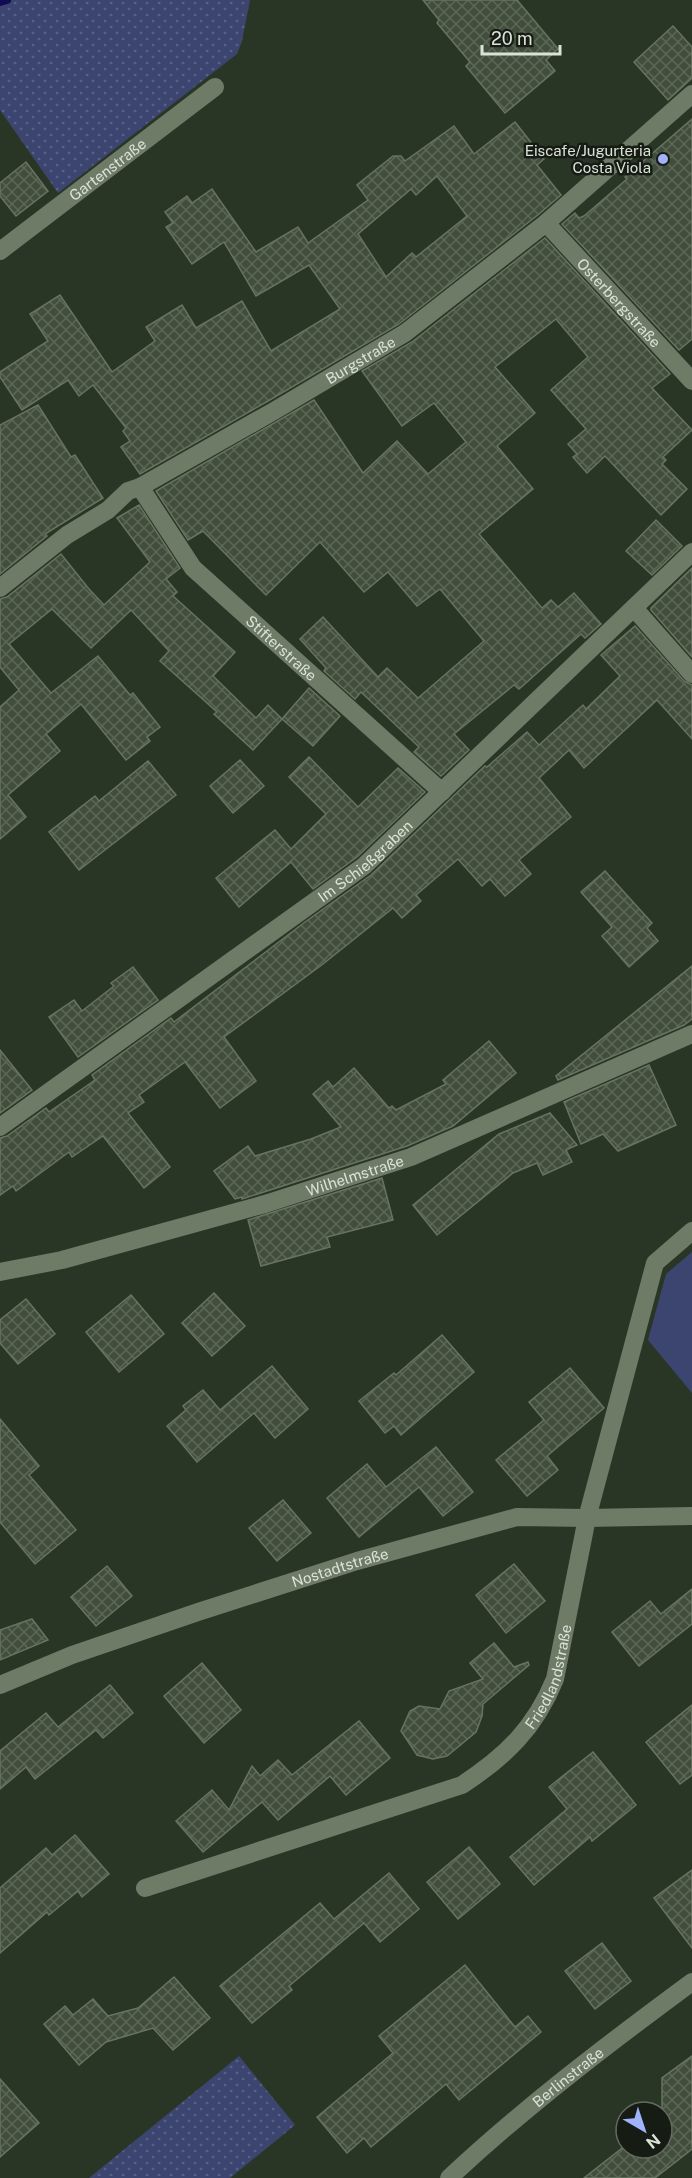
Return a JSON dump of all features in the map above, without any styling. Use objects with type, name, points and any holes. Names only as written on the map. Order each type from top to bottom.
[{"type":"street","name":"Gartenstraße","points":[[0,251],[215,87]]},
{"type":"street","name":"Burgstraße","points":[[0,588],[67,536],[108,510],[128,491],[140,488],[405,333],[546,223],[692,94]]},
{"type":"street","name":"Osterbergstraße","points":[[546,223],[692,381]]},
{"type":"street","name":"Stifterstraße","points":[[140,488],[193,568],[442,792]]},
{"type":"street","name":"Im Schießgraben","points":[[0,1127],[364,866],[692,552]]},
{"type":"street","points":[[634,608],[692,674]]},
{"type":"street","name":"Wilhelmstraße","points":[[0,1272],[62,1260],[253,1207],[411,1157],[692,1034]]},
{"type":"street","name":"Friedlandstraße","points":[[145,1888],[462,1785],[490,1767],[532,1723],[545,1703],[555,1679],[588,1518],[655,1263],[692,1231]]},
{"type":"street","name":"Nostadtstraße","points":[[0,1685],[72,1655],[198,1612],[369,1558],[517,1517],[692,1516]]},
{"type":"street","name":"Berlinstraße","points":[[449,2178],[518,2116],[580,2065],[692,1982]]},
{"type":"shaded area","points":[[0,0],[250,0],[242,41],[237,54],[58,193],[0,110]]},
{"type":"shaded area","points":[[692,1252],[692,1393],[648,1340],[666,1274]]},
{"type":"shaded area","points":[[239,2056],[295,2125],[230,2178],[89,2178]]},
{"type":"building","points":[[423,0],[517,0],[558,49],[546,60],[555,71],[505,113],[466,66],[470,62],[437,23],[439,20]]},
{"type":"building","points":[[673,26],[692,47],[692,78],[668,100],[634,62]]},
{"type":"building","points":[[692,119],[692,339],[679,350],[562,224],[575,213],[579,218],[584,216]]},
{"type":"building","points":[[515,122],[544,159],[537,165],[561,195],[399,324],[140,474],[121,447],[130,441],[123,431],[126,428],[93,385],[79,396],[68,380],[22,410],[0,377],[0,372],[48,341],[30,314],[60,295],[112,372],[155,341],[146,327],[182,305],[196,328],[242,301],[271,351],[340,309],[309,265],[256,296],[224,242],[192,264],[166,227],[173,223],[165,212],[187,196],[192,203],[212,189],[256,252],[298,227],[308,243],[368,200],[357,185],[393,156],[401,156],[405,161],[454,126],[474,154]],"holes":[[[437,176],[467,216],[416,257],[412,253],[386,277],[358,234],[411,189],[416,195]]]},
{"type":"building","points":[[26,162],[48,191],[16,216],[0,196],[0,183]]},
{"type":"building","points":[[545,238],[670,374],[652,388],[692,430],[663,457],[666,460],[662,464],[687,489],[661,515],[605,456],[587,473],[573,457],[577,454],[568,444],[586,429],[551,390],[588,357],[556,319],[495,367],[535,413],[497,446],[533,489],[479,534],[542,608],[551,600],[558,607],[574,593],[601,624],[585,638],[581,634],[519,689],[514,685],[454,734],[469,750],[441,776],[414,752],[419,747],[361,692],[355,699],[324,671],[326,668],[300,639],[323,617],[378,677],[387,668],[418,698],[484,641],[440,589],[417,606],[388,572],[364,592],[320,542],[266,595],[203,531],[188,540],[156,491],[314,400],[363,473],[397,441],[428,474],[466,442],[434,403],[402,426],[362,371],[412,342]]},
{"type":"building","points":[[38,405],[71,457],[75,455],[103,498],[45,534],[47,536],[0,574],[0,425]]},
{"type":"building","points":[[139,505],[180,568],[166,579],[177,592],[173,596],[235,652],[213,676],[256,718],[268,705],[282,719],[253,750],[214,714],[217,712],[160,661],[169,651],[131,610],[91,648],[52,609],[9,644],[51,693],[98,656],[130,695],[133,693],[160,727],[147,737],[150,741],[126,760],[81,704],[46,734],[60,751],[8,795],[26,817],[0,839],[0,707],[19,690],[0,667],[0,599],[7,597],[61,554],[104,605],[150,562],[117,518]]},
{"type":"building","points":[[656,520],[682,546],[652,575],[626,551]]},
{"type":"building","points":[[692,568],[692,657],[651,608]]},
{"type":"building","points":[[635,626],[684,681],[692,685],[692,739],[657,700],[584,768],[569,750],[539,778],[571,817],[519,860],[531,874],[505,896],[490,879],[482,886],[458,859],[416,895],[421,901],[402,918],[393,908],[323,964],[224,1037],[256,1081],[220,1108],[185,1062],[139,1095],[144,1102],[128,1113],[170,1167],[144,1188],[103,1136],[72,1157],[69,1152],[16,1191],[13,1186],[0,1195],[0,1138],[7,1136],[46,1108],[49,1112],[95,1080],[92,1075],[171,1018],[174,1022],[305,922],[371,875],[485,766],[487,767],[527,732],[539,745],[583,705],[586,709],[620,676],[601,655]]},
{"type":"building","points":[[309,688],[340,716],[313,746],[282,719]]},
{"type":"building","points":[[309,757],[358,807],[398,768],[425,792],[357,857],[313,889],[291,862],[239,907],[216,878],[275,830],[291,849],[326,814],[289,777]]},
{"type":"building","points":[[240,760],[264,786],[233,813],[210,786]]},
{"type":"building","points":[[148,761],[176,795],[79,870],[49,832],[95,796],[99,801]]},
{"type":"building","points":[[605,871],[652,923],[647,928],[658,941],[629,967],[602,936],[612,927],[581,892]]},
{"type":"building","points":[[692,966],[692,1019],[684,1025],[558,1080],[556,1076]]},
{"type":"building","points":[[133,967],[158,1000],[78,1057],[49,1017],[74,1000],[82,1011],[114,986],[111,983]]},
{"type":"building","points":[[489,1041],[516,1073],[453,1126],[407,1146],[242,1199],[242,1197],[235,1199],[214,1171],[248,1146],[255,1156],[341,1127],[313,1094],[328,1081],[333,1087],[354,1068],[389,1108],[392,1106],[396,1110],[446,1084],[443,1080]]},
{"type":"building","points":[[0,1050],[32,1090],[0,1113]]},
{"type":"building","points":[[649,1065],[676,1125],[618,1151],[603,1134],[581,1144],[564,1102]]},
{"type":"building","points":[[550,1113],[577,1145],[566,1150],[572,1162],[543,1175],[537,1163],[513,1173],[437,1235],[413,1205],[499,1134]]},
{"type":"building","points":[[382,1178],[393,1220],[327,1237],[330,1247],[261,1266],[248,1220]]},
{"type":"building","points":[[214,1293],[245,1326],[212,1356],[182,1323]]},
{"type":"building","points":[[131,1295],[164,1334],[119,1372],[86,1332]]},
{"type":"building","points":[[26,1299],[55,1334],[18,1364],[0,1343],[0,1320]]},
{"type":"building","points":[[442,1335],[474,1372],[401,1435],[394,1426],[385,1433],[359,1401],[394,1373],[396,1375]]},
{"type":"building","points":[[272,1366],[308,1409],[275,1438],[254,1413],[197,1462],[167,1426],[186,1410],[183,1406],[203,1390],[220,1410]]},
{"type":"building","points":[[570,1368],[604,1408],[547,1456],[558,1470],[527,1496],[496,1460],[544,1420],[529,1402]]},
{"type":"building","points":[[0,1419],[39,1466],[29,1475],[76,1530],[35,1564],[0,1522]]},
{"type":"building","points":[[436,1447],[473,1492],[443,1516],[419,1487],[359,1537],[327,1498],[367,1464],[386,1487]]},
{"type":"building","points":[[283,1500],[311,1533],[277,1561],[249,1528]]},
{"type":"building","points":[[514,1564],[545,1601],[506,1633],[476,1595]]},
{"type":"building","points":[[107,1566],[132,1596],[96,1626],[71,1597]]},
{"type":"building","points":[[692,1589],[692,1624],[639,1666],[612,1632],[650,1601],[661,1614]]},
{"type":"building","points":[[32,1619],[48,1640],[0,1660],[0,1630]]},
{"type":"building","points":[[494,1643],[514,1667],[528,1662],[529,1665],[483,1704],[482,1716],[476,1732],[447,1756],[433,1759],[417,1755],[401,1731],[410,1711],[419,1706],[440,1709],[449,1691],[483,1679],[470,1663]]},
{"type":"building","points":[[202,1663],[241,1710],[204,1743],[164,1696]]},
{"type":"building","points":[[110,1685],[133,1713],[103,1738],[96,1730],[35,1779],[26,1767],[0,1789],[0,1751],[46,1713],[58,1727]]},
{"type":"building","points":[[692,1705],[692,1775],[680,1784],[646,1742]]},
{"type":"building","points":[[359,1721],[390,1758],[346,1795],[330,1776],[278,1820],[262,1802],[203,1852],[176,1821],[212,1790],[229,1810],[252,1766],[260,1776],[278,1760],[292,1775]]},
{"type":"building","points":[[593,1752],[636,1805],[592,1841],[590,1837],[534,1885],[510,1857],[567,1809],[549,1787]]},
{"type":"building","points":[[75,1835],[109,1874],[82,1897],[78,1891],[49,1915],[47,1912],[0,1953],[0,1888],[46,1848],[52,1855]]},
{"type":"building","points":[[469,1847],[500,1884],[458,1919],[427,1882]]},
{"type":"building","points":[[692,1870],[692,1948],[654,1898]]},
{"type":"building","points":[[389,1873],[419,1909],[380,1942],[364,1923],[289,1986],[292,1990],[252,2023],[220,1986],[320,1903],[334,1919]]},
{"type":"building","points":[[602,1943],[631,1981],[595,2009],[565,1971]]},
{"type":"building","points":[[465,1965],[515,2027],[528,2016],[541,2032],[459,2100],[446,2084],[371,2147],[364,2138],[347,2153],[317,2117],[393,2053],[379,2036]]},
{"type":"building","points":[[174,1977],[210,2018],[173,2050],[153,2028],[106,2042],[79,2065],[44,2024],[65,2006],[73,2015],[93,1999],[108,2016],[138,2008]]},
{"type":"building","points":[[692,2056],[692,2149],[655,2178],[584,2178],[614,2154],[614,2160],[674,2160],[674,2100],[662,2100],[662,2078]]},
{"type":"building","points":[[0,2079],[39,2123],[0,2157]]},
{"type":"waterway","points":[[0,2],[7,0]]},
{"type":"place","name":"Eiscafe/Jugurteria Costa Viola","points":[[663,159]]}]
